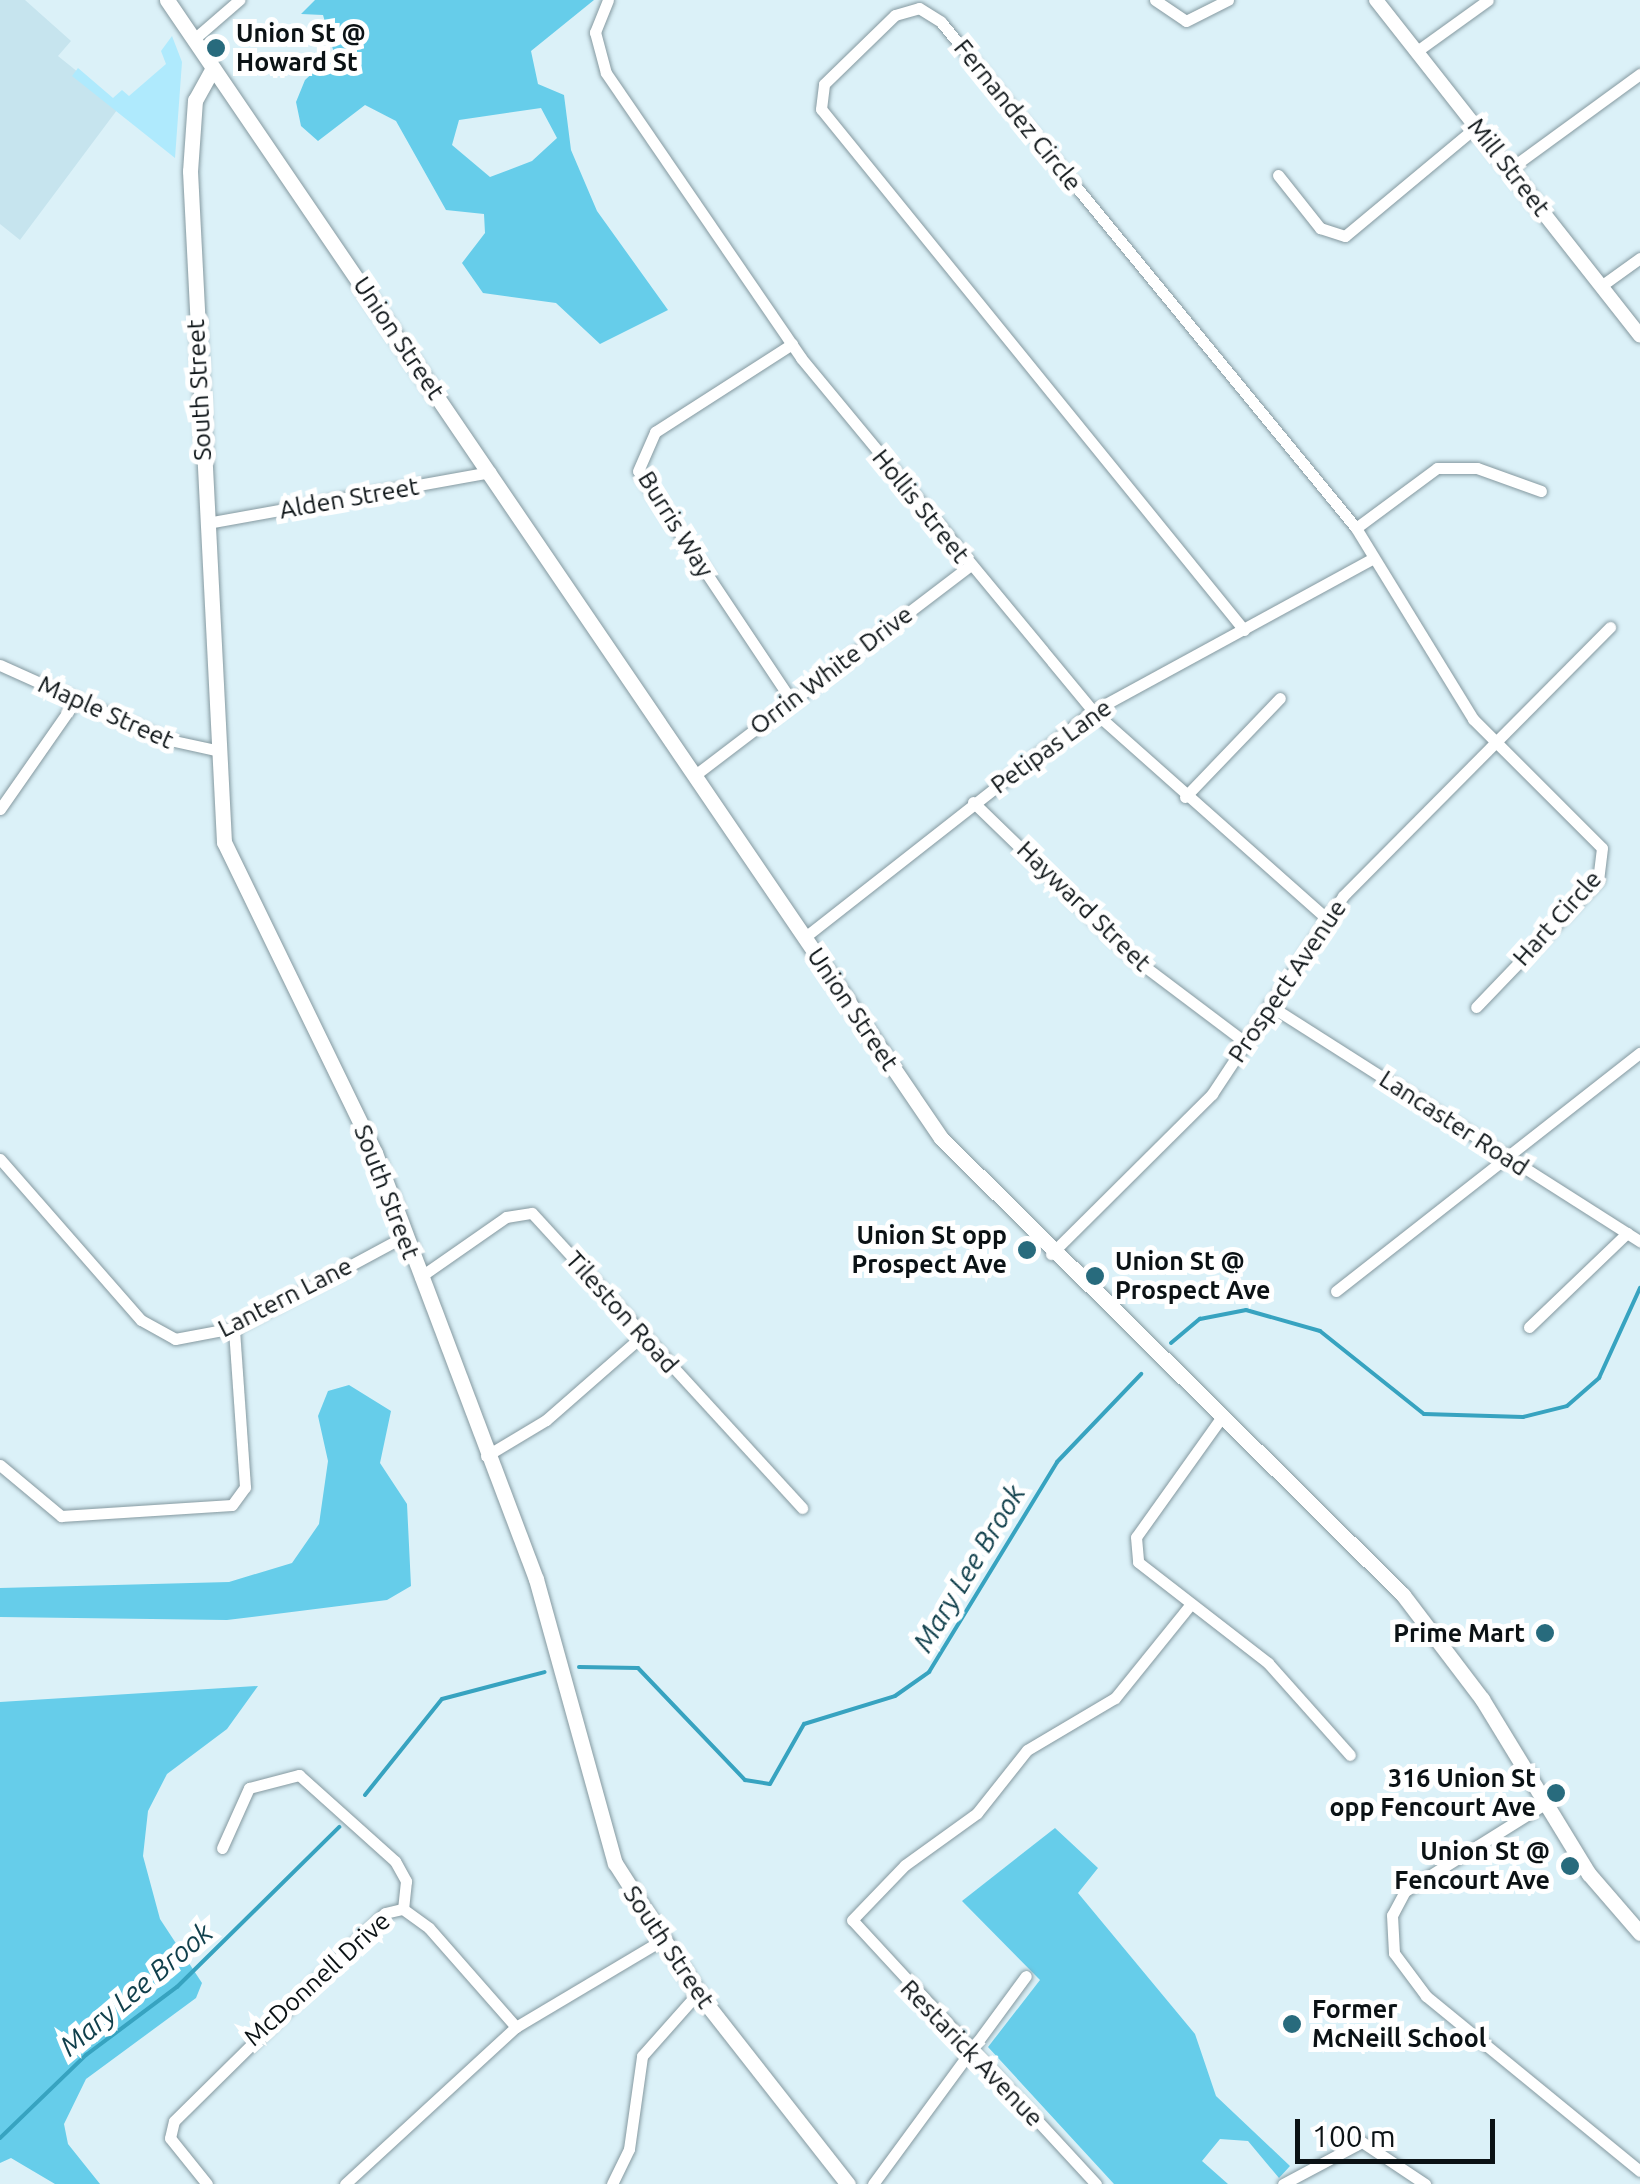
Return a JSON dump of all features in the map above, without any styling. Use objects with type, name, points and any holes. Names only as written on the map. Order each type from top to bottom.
[{"type":"main road","name":"Union Street","points":[[167,0],[954,1156],[1403,1595],[1640,1933]]},
{"type":"main road","name":"South Street","points":[[214,68],[195,100],[190,170],[215,750],[233,869],[376,1153],[403,1237],[536,1579],[615,1864],[660,1940],[698,1993],[848,2184]]},
{"type":"street","points":[[194,38],[239,0]]},
{"type":"street","name":"Hollis Street","points":[[608,0],[594,32],[606,73],[792,344],[968,566],[1092,712],[1324,917]]},
{"type":"street","points":[[1155,0],[1186,21],[1228,0]]},
{"type":"street","name":"Mill Street","points":[[1376,0],[1640,336]]},
{"type":"street","points":[[1417,51],[1488,0]]},
{"type":"street","name":"Fernandez Circle","points":[[1244,630],[821,110],[824,84],[895,15],[919,8],[941,22],[1356,528],[1493,742]]},
{"type":"street","points":[[1511,168],[1640,74]]},
{"type":"street","points":[[1278,175],[1320,228],[1345,236],[1477,126]]},
{"type":"street","points":[[1601,286],[1640,258]]},
{"type":"street","name":"Burris Way","points":[[791,700],[638,471],[654,432],[792,344]]},
{"type":"street","points":[[1356,528],[1437,468],[1476,468],[1541,492]]},
{"type":"street","name":"Alden Street","points":[[208,523],[490,472]]},
{"type":"street","name":"Petipas Lane","points":[[805,936],[1092,712],[1372,558]]},
{"type":"street","name":"Orrin White Drive","points":[[695,776],[968,566]]},
{"type":"street","name":"Prospect Avenue","points":[[1051,1254],[1195,1114],[1246,1042],[1324,917],[1610,627]]},
{"type":"street","name":"Maple Street","points":[[0,665],[76,700],[215,750]]},
{"type":"street","points":[[1185,797],[1280,698]]},
{"type":"street","points":[[0,809],[76,700]]},
{"type":"street","name":"Hart Circle","points":[[1476,1007],[1598,880],[1605,860],[1591,835],[1493,742]]},
{"type":"street","name":"Hayward Street","points":[[973,802],[1136,960],[1246,1042]]},
{"type":"street","name":"Lancaster Road","points":[[1269,1005],[1640,1241]]},
{"type":"street","points":[[1336,1291],[1640,1054]]},
{"type":"street","name":"Lantern Lane","points":[[0,1159],[153,1330],[190,1339],[234,1328],[403,1237]]},
{"type":"street","name":"Tileston Road","points":[[420,1277],[526,1210],[802,1508]]},
{"type":"street","points":[[1528,1327],[1626,1234]]},
{"type":"street","points":[[0,1465],[61,1516],[232,1505],[245,1476],[234,1328]]},
{"type":"street","points":[[486,1456],[546,1420],[643,1335]]},
{"type":"street","points":[[1222,1418],[1136,1538],[1138,1562],[1268,1663],[1350,1755]]},
{"type":"street","name":"Restarick Avenue","points":[[1096,2184],[852,1920],[905,1865],[978,1814],[1027,1750],[1115,1698],[1190,1605]]},
{"type":"street","points":[[222,1848],[249,1788],[299,1774],[396,1861],[406,1881],[403,1909]]},
{"type":"street","points":[[1546,1804],[1405,1890],[1392,1915],[1394,1952],[1426,1996],[1640,2170]]},
{"type":"street","name":"McDonnell Drive","points":[[207,2184],[170,2138],[191,2096],[385,1913],[403,1909],[516,2027]]},
{"type":"street","points":[[345,2184],[516,2027],[660,1940]]},
{"type":"street","points":[[873,2184],[1026,1976]]},
{"type":"street","points":[[613,2184],[629,2150],[642,2056],[698,1993]]},
{"type":"street","points":[[1283,2184],[1351,2144],[1426,2184]]},
{"type":"shaded area","points":[[0,0],[25,0],[71,41],[58,56],[120,106],[20,240],[0,224]]},
{"type":"shaded area","points":[[315,0],[594,0],[531,51],[538,84],[564,95],[571,150],[597,211],[668,310],[600,344],[556,303],[483,293],[462,263],[485,233],[484,214],[446,210],[396,121],[365,105],[318,141],[301,126],[296,102],[305,80],[334,53],[323,15],[301,14]],"holes":[[[541,108],[557,138],[532,161],[490,177],[452,145],[459,120]]]},
{"type":"shaded area","points":[[172,36],[182,62],[175,158],[72,76],[78,68],[113,98],[122,90],[129,96],[166,64],[161,51]]},
{"type":"shaded area","points":[[349,1385],[391,1411],[380,1463],[407,1504],[411,1586],[387,1600],[227,1620],[0,1617],[0,1588],[229,1582],[292,1563],[319,1524],[328,1461],[318,1416],[328,1391]]},
{"type":"shaded area","points":[[258,1686],[227,1729],[167,1774],[148,1811],[143,1856],[160,1919],[202,1983],[196,1998],[86,2079],[64,2124],[68,2144],[100,2184],[55,2184],[11,2158],[0,2163],[0,1702]]},
{"type":"shaded area","points":[[1055,1828],[1098,1868],[1078,1893],[1195,2034],[1216,2096],[1290,2166],[1279,2178],[1248,2141],[1220,2139],[1202,2161],[1228,2184],[1114,2184],[988,2047],[1040,1980],[962,1901]]},
{"type":"waterway","name":"Mary Lee Brook","points":[[1171,1343],[1200,1319],[1246,1310],[1320,1331],[1424,1414],[1523,1417],[1567,1406],[1599,1378],[1640,1288]]},
{"type":"waterway","name":"Mary Lee Brook","points":[[579,1667],[638,1668],[745,1780],[770,1784],[804,1724],[895,1696],[929,1672],[1057,1462],[1141,1374]]},
{"type":"waterway","name":"Mary Lee Brook","points":[[365,1795],[442,1699],[545,1672]]},
{"type":"waterway","name":"Mary Lee Brook","points":[[0,2138],[86,2055],[177,1987],[339,1827]]},
{"type":"place","name":"Union St @ Howard St","points":[[216,48]]},
{"type":"place","name":"Union St opp Prospect Ave","points":[[1027,1250]]},
{"type":"place","name":"Union St @ Prospect Ave","points":[[1095,1276]]},
{"type":"place","name":"Prime Mart","points":[[1545,1633]]},
{"type":"place","name":"316 Union St opp Fencourt Ave","points":[[1556,1793]]},
{"type":"place","name":"Union St @ Fencourt Ave","points":[[1570,1866]]},
{"type":"place","name":"Former McNeill School","points":[[1292,2024]]}]
